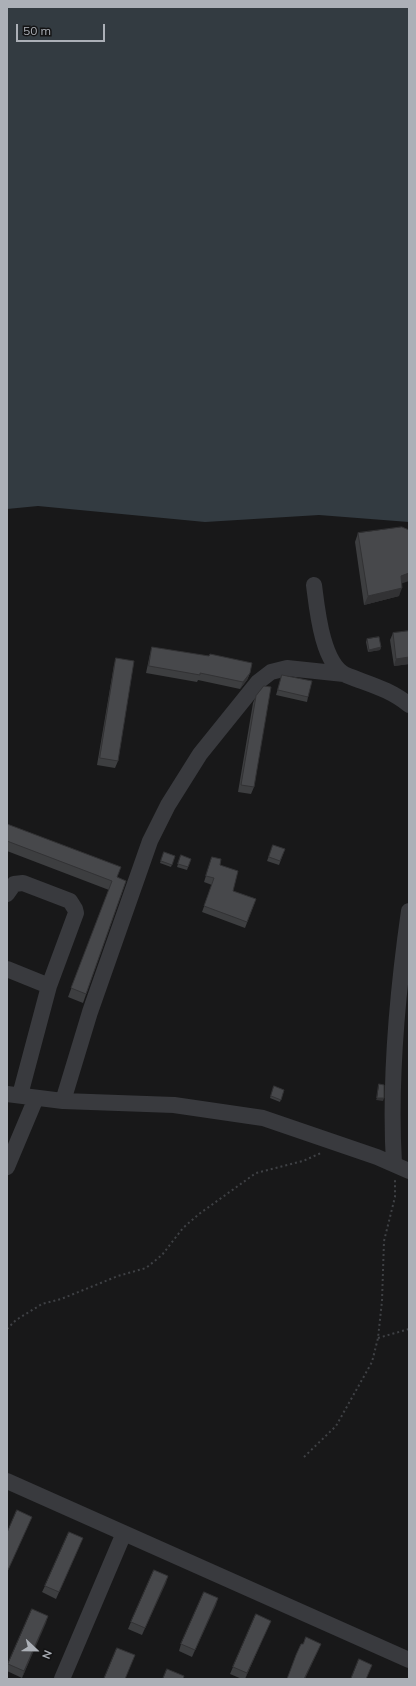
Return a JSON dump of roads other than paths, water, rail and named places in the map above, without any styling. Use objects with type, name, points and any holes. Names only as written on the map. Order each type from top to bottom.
[{"type":"street","points":[[314,585],[317,616],[330,658],[334,666],[344,674]]},
{"type":"street","points":[[63,1101],[90,1012],[150,841],[168,805],[200,754],[258,682],[271,672],[287,668],[344,674],[378,686],[406,699]]},
{"type":"street","points":[[7,894],[14,884],[23,883],[70,901],[75,909],[75,918],[49,986],[14,1094],[63,1101],[174,1105],[263,1118],[394,1164],[409,1171]]},
{"type":"street","points":[[394,1164],[392,1121],[398,985],[409,911]]},
{"type":"street","points":[[7,969],[49,986]]},
{"type":"street","points":[[7,1167],[36,1098]]},
{"type":"street","points":[[7,1481],[409,1660]]},
{"type":"street","points":[[62,1679],[124,1533]]}]
